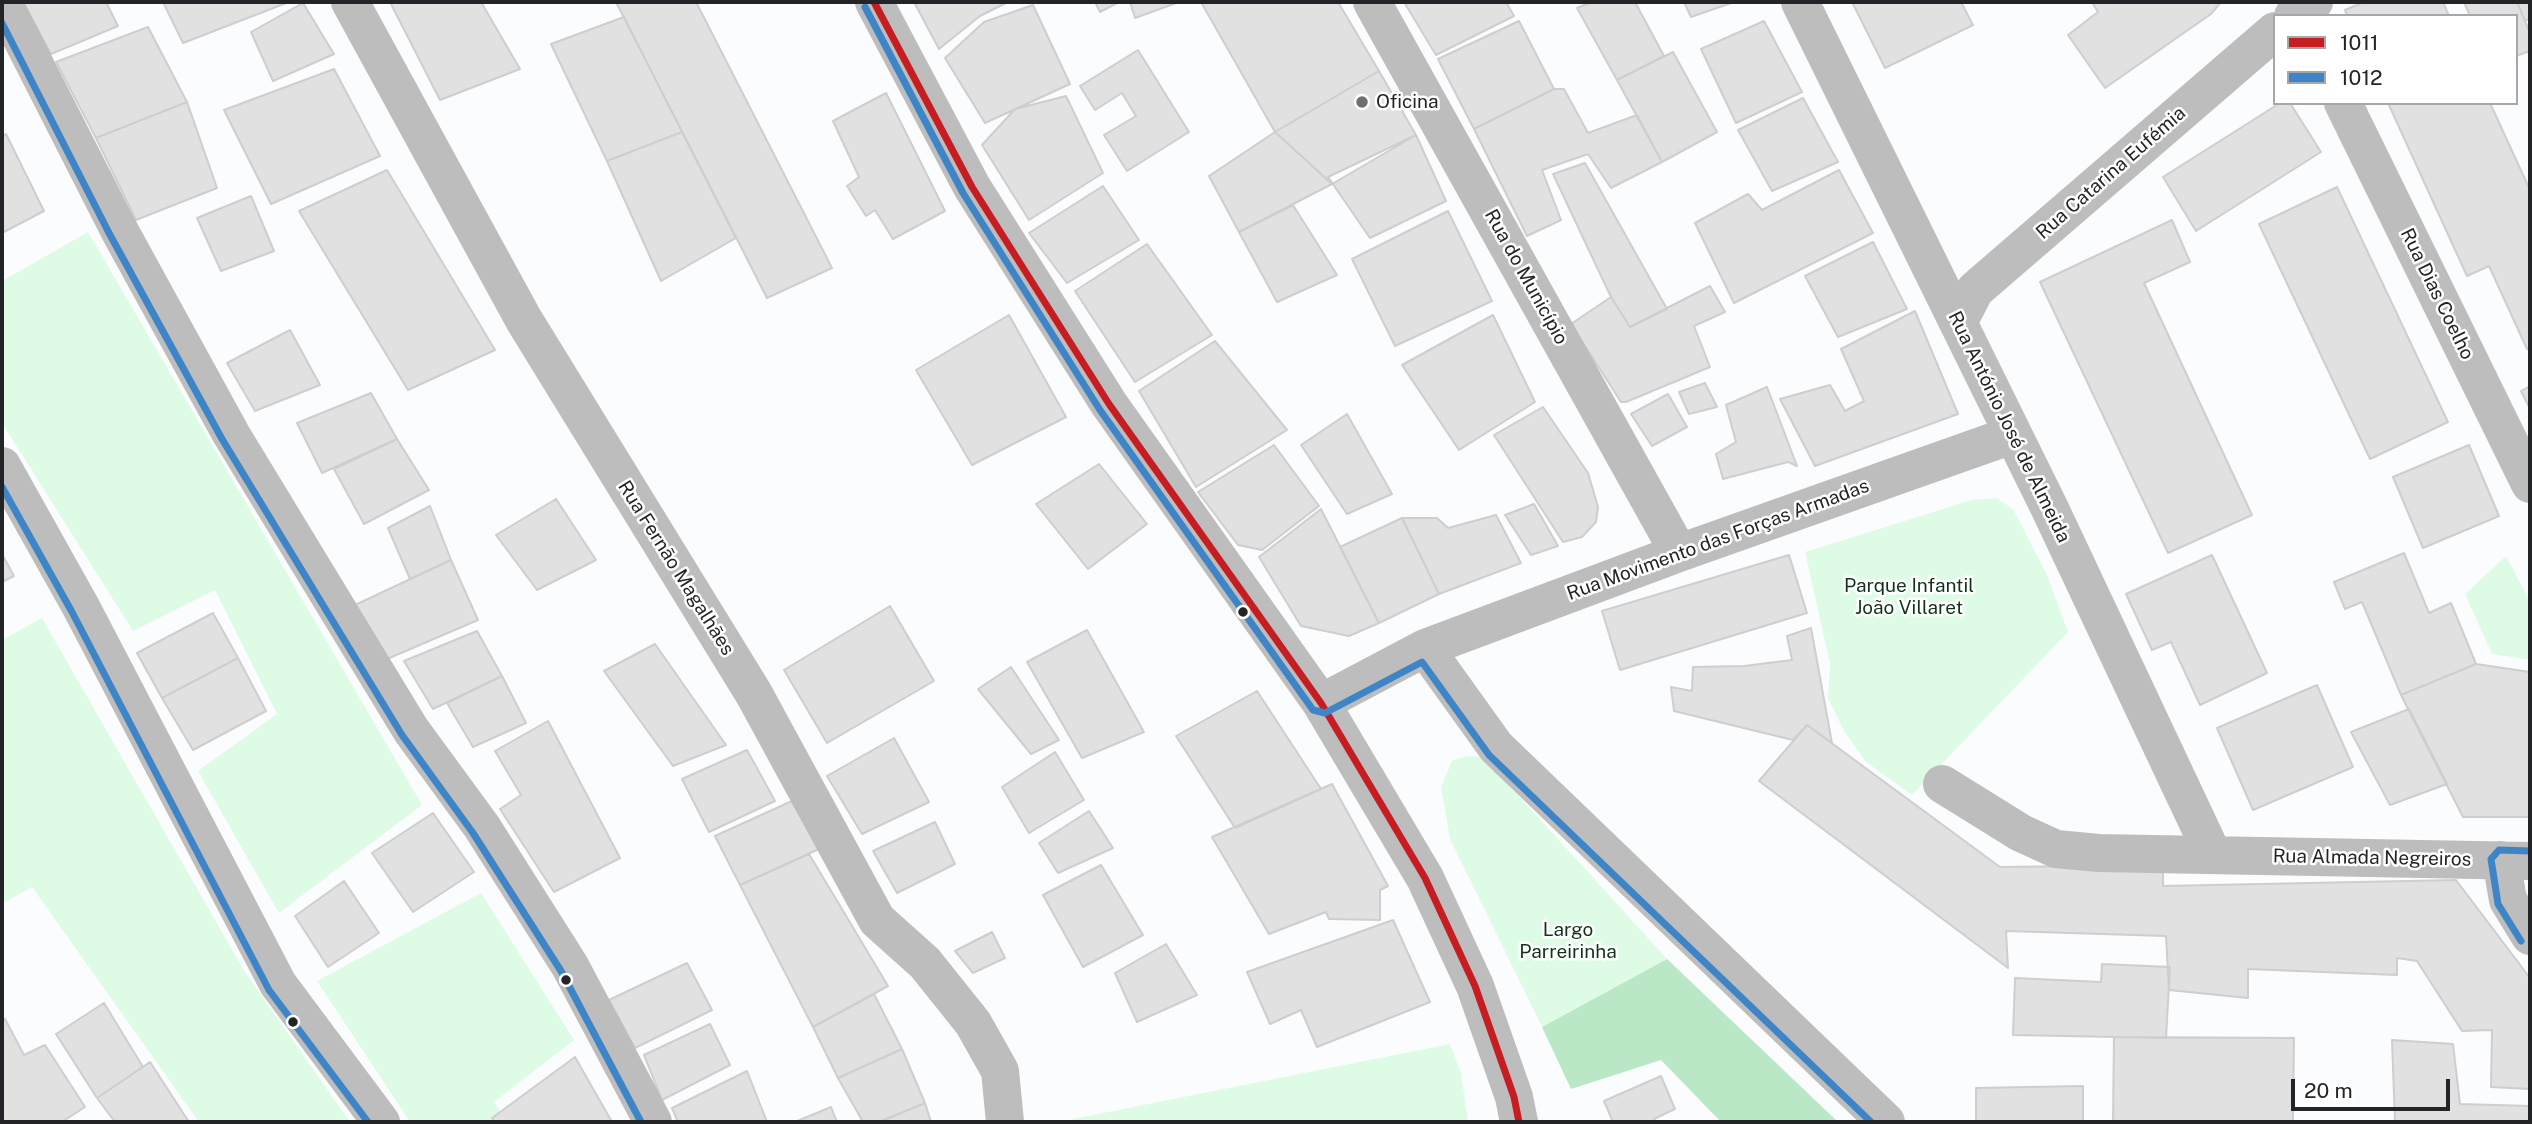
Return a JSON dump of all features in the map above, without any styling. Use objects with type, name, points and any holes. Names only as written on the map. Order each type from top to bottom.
[{"type":"street","points":[[3,2],[118,228],[231,434],[411,730],[481,827],[570,966],[653,1122]]},
{"type":"street","name":"Rua Fernão Magalhães","points":[[350,2],[524,320],[754,694],[877,920],[925,963],[973,1023],[1000,1071],[1005,1122]]},
{"type":"street","points":[[874,2],[972,187],[1109,404],[1321,703],[1425,878],[1475,986],[1514,1097],[1519,1122]]},
{"type":"street","name":"Rua do Município","points":[[1372,2],[1679,553]]},
{"type":"street","name":"Rua António José de Almeida","points":[[1800,2],[1958,323],[2213,855]]},
{"type":"street","name":"Rua Catarina Eufémia","points":[[1958,323],[1975,290],[2273,32]]},
{"type":"street","name":"Rua Dias Coelho","points":[[2344,105],[2530,484]]},
{"type":"street","name":"Rua Movimento das Forças Armadas","points":[[1321,703],[1425,648],[1679,553],[2012,435]]},
{"type":"street","points":[[2,466],[81,607],[278,984],[381,1122]]},
{"type":"street","points":[[1425,648],[1496,747],[1886,1122]]},
{"type":"street","name":"Rua Almada Negreiros","points":[[1942,784],[2021,833],[2056,849],[2099,853],[2516,861]]},
{"type":"street","points":[[2516,861],[2508,900],[2530,936]]},
{"type":"green space","points":[[88,232],[422,805],[279,913],[198,771],[277,714],[215,590],[133,631],[2,423],[2,278],[4,280]]},
{"type":"green space","name":"Parque Infantil João Villaret","points":[[1997,498],[2013,509],[2047,575],[2068,632],[1912,795],[1866,762],[1844,731],[1828,698],[1830,664],[1805,552],[1972,500]]},
{"type":"green space","points":[[2506,556],[2530,602],[2530,660],[2492,654],[2465,594]]},
{"type":"green space","points":[[42,618],[243,969],[350,1122],[199,1122],[32,887],[2,904],[2,640]]},
{"type":"green space","name":"Largo Parreirinha","points":[[1467,756],[1483,757],[1667,959],[1542,1027],[1450,839],[1441,787],[1452,761]]},
{"type":"green space","points":[[481,893],[574,1040],[494,1102],[507,1122],[410,1122],[317,981]]},
{"type":"green space","points":[[1667,959],[1838,1122],[1721,1122],[1661,1060],[1571,1089],[1542,1027]]},
{"type":"green space","points":[[1450,1044],[1461,1073],[1468,1122],[1058,1122]]},
{"type":"building","points":[[23,2],[106,2],[118,26],[51,54]]},
{"type":"building","points":[[163,2],[289,2],[183,43]]},
{"type":"building","points":[[390,2],[481,2],[520,69],[440,100]]},
{"type":"building","points":[[616,2],[696,2],[832,268],[767,298]]},
{"type":"building","points":[[914,2],[1008,2],[980,16],[939,49]]},
{"type":"building","points":[[1095,2],[1119,2],[1100,12]]},
{"type":"building","points":[[1130,2],[1179,2],[1135,18]]},
{"type":"building","points":[[1201,2],[1338,2],[1379,71],[1275,132]]},
{"type":"building","points":[[1404,2],[1506,2],[1514,16],[1436,55]]},
{"type":"building","points":[[1592,2],[1635,2],[1664,56],[1617,80],[1577,8]]},
{"type":"building","points":[[1684,2],[1734,2],[1691,17]]},
{"type":"building","points":[[1852,2],[1961,2],[1973,25],[1885,68]]},
{"type":"building","points":[[2092,2],[2221,2],[2211,14],[2105,88],[2068,35],[2098,12]]},
{"type":"building","points":[[2364,2],[2443,2],[2448,14],[2346,14],[2345,10]]},
{"type":"building","points":[[2464,2],[2517,2],[2530,33],[2530,51],[2518,55],[2518,14],[2469,14]]},
{"type":"building","points":[[2517,2],[2530,2],[2530,18],[2525,21]]},
{"type":"building","points":[[303,3],[334,54],[273,81],[251,32]]},
{"type":"building","points":[[1033,5],[1070,84],[985,123],[945,58],[984,22]]},
{"type":"building","points":[[624,17],[682,132],[607,161],[551,44]]},
{"type":"building","points":[[1519,21],[1554,89],[1474,129],[1438,59]]},
{"type":"building","points":[[1764,21],[1802,92],[1736,123],[1701,49]]},
{"type":"building","points":[[148,27],[187,102],[96,138],[56,62]]},
{"type":"building","points":[[1138,50],[1189,132],[1127,171],[1104,135],[1136,116],[1122,93],[1095,110],[1080,86]]},
{"type":"building","points":[[1673,52],[1717,132],[1662,162],[1617,80]]},
{"type":"building","points":[[334,69],[380,156],[271,204],[224,110]]},
{"type":"building","name":"Oficina","points":[[1379,71],[1416,135],[1332,184],[1275,132]]},
{"type":"building","points":[[1554,89],[1564,89],[1588,133],[1637,115],[1662,162],[1611,188],[1588,154],[1542,170],[1561,220],[1527,236],[1474,129]]},
{"type":"building","points":[[886,93],[945,211],[893,239],[875,210],[866,216],[847,186],[859,177],[833,121]]},
{"type":"building","points":[[1066,96],[1103,173],[1029,220],[982,145],[1015,109]]},
{"type":"building","points":[[1803,98],[1838,162],[1772,191],[1738,130]]},
{"type":"building","points":[[187,102],[217,188],[136,220],[96,138]]},
{"type":"building","points":[[2277,105],[2291,105],[2321,152],[2196,231],[2163,177]]},
{"type":"building","points":[[2389,105],[2491,105],[2530,190],[2530,348],[2527,349],[2489,266],[2467,276]]},
{"type":"building","points":[[682,132],[736,238],[661,281],[607,161]]},
{"type":"building","points":[[1275,132],[1332,184],[1239,232],[1209,176]]},
{"type":"building","points":[[6,134],[44,211],[2,233],[2,136]]},
{"type":"building","points":[[1416,135],[1446,201],[1370,238],[1328,177]]},
{"type":"building","points":[[1585,163],[1667,309],[1630,327],[1611,297],[1553,174]]},
{"type":"building","points":[[387,170],[495,350],[408,390],[299,211]]},
{"type":"building","points":[[1839,170],[1873,233],[1734,303],[1695,223],[1748,194],[1762,210]]},
{"type":"building","points":[[1103,186],[1139,240],[1067,283],[1029,233]]},
{"type":"building","points":[[2337,187],[2448,422],[2370,459],[2259,224]]},
{"type":"building","points":[[251,196],[274,251],[221,271],[197,218]]},
{"type":"building","points":[[1293,205],[1337,275],[1277,302],[1239,232]]},
{"type":"building","points":[[1448,211],[1492,301],[1395,346],[1352,259]]},
{"type":"building","points":[[2172,220],[2190,262],[2144,283],[2252,515],[2168,553],[2040,282]]},
{"type":"building","points":[[1873,242],[1907,309],[1838,337],[1805,276]]},
{"type":"building","points":[[1147,244],[1212,335],[1135,382],[1075,291]]},
{"type":"building","points":[[1710,286],[1725,312],[1694,326],[1710,367],[1621,402],[1571,324],[1611,297],[1630,327]]},
{"type":"building","points":[[1915,311],[1958,414],[1815,466],[1780,399],[1830,385],[1845,411],[1864,401],[1841,349]]},
{"type":"building","points":[[1009,315],[1066,417],[972,465],[916,370]]},
{"type":"building","points":[[1493,315],[1535,402],[1459,450],[1402,365]]},
{"type":"building","points":[[290,330],[320,385],[255,411],[227,363]]},
{"type":"building","points":[[1215,341],[1287,430],[1196,487],[1139,391]]},
{"type":"building","points":[[1705,383],[1717,407],[1689,414],[1679,392]]},
{"type":"building","points":[[2530,386],[2530,409],[2521,391]]},
{"type":"building","points":[[1767,387],[1797,466],[1788,462],[1723,479],[1716,454],[1736,442],[1726,405]]},
{"type":"building","points":[[371,393],[397,439],[322,473],[297,423]]},
{"type":"building","points":[[1668,394],[1687,427],[1652,446],[1631,414]]},
{"type":"building","points":[[1543,407],[1588,473],[1598,507],[1596,522],[1582,537],[1563,542],[1494,435]]},
{"type":"building","points":[[1347,414],[1392,494],[1347,514],[1301,445]]},
{"type":"building","points":[[397,439],[429,490],[364,524],[334,469]]},
{"type":"building","points":[[1274,445],[1319,506],[1262,550],[1238,545],[1198,492]]},
{"type":"building","points":[[2469,445],[2499,516],[2423,548],[2393,477]]},
{"type":"building","points":[[1099,464],[1147,524],[1088,569],[1036,504]]},
{"type":"building","points":[[556,499],[596,560],[537,590],[496,535]]},
{"type":"building","points":[[1534,504],[1558,546],[1531,555],[1505,515]]},
{"type":"building","points":[[430,506],[451,560],[410,579],[388,528]]},
{"type":"building","points":[[1321,509],[1379,623],[1349,636],[1301,626],[1259,557]]},
{"type":"building","points":[[1496,515],[1521,563],[1439,594],[1402,518],[1437,518],[1448,528]]},
{"type":"building","points":[[1402,518],[1439,594],[1379,623],[1340,547]]},
{"type":"building","points":[[2404,553],[2429,613],[2451,603],[2476,664],[2401,695],[2362,602],[2345,609],[2334,582]]},
{"type":"building","points":[[2,554],[14,576],[2,582]]},
{"type":"building","points":[[1789,555],[1807,613],[1620,670],[1602,611]]},
{"type":"building","points":[[2212,555],[2267,673],[2200,705],[2171,642],[2152,650],[2126,594]]},
{"type":"building","points":[[451,560],[478,620],[387,659],[355,605]]},
{"type":"building","points":[[890,606],[934,681],[827,743],[784,670]]},
{"type":"building","points":[[213,613],[238,658],[162,698],[137,653]]},
{"type":"building","points":[[1811,628],[1832,743],[1807,725],[1793,740],[1674,711],[1671,687],[1692,691],[1693,667],[1744,666],[1792,660],[1787,636]]},
{"type":"building","points":[[1087,630],[1144,732],[1082,758],[1027,662]]},
{"type":"building","points":[[477,631],[502,676],[433,709],[404,661]]},
{"type":"building","points":[[655,644],[726,745],[673,766],[604,671]]},
{"type":"building","points":[[238,658],[266,711],[193,750],[162,698]]},
{"type":"building","points":[[2476,664],[2530,672],[2530,817],[2463,817],[2401,695]]},
{"type":"building","points":[[1011,667],[1059,740],[1031,754],[978,689]]},
{"type":"building","points":[[502,676],[526,723],[473,747],[447,703]]},
{"type":"building","points":[[2317,685],[2353,767],[2253,810],[2217,728]]},
{"type":"building","points":[[1257,691],[1321,789],[1235,828],[1176,736]]},
{"type":"building","points":[[2409,709],[2447,784],[2390,805],[2351,732]]},
{"type":"building","points":[[548,721],[620,858],[554,892],[500,809],[521,795],[495,751]]},
{"type":"building","points":[[1807,725],[2000,867],[2163,865],[2163,886],[2456,880],[2530,978],[2530,1089],[2491,1087],[2492,1030],[2462,1031],[2417,961],[2397,958],[2397,975],[2248,969],[2248,998],[2169,990],[2166,936],[2006,931],[2008,968],[1759,781]]},
{"type":"building","points":[[894,738],[929,802],[862,834],[827,776]]},
{"type":"building","points":[[747,750],[775,801],[709,832],[682,779]]},
{"type":"building","points":[[1055,752],[1084,800],[1029,833],[1002,787]]},
{"type":"building","points":[[1332,784],[1388,886],[1380,890],[1380,920],[1329,919],[1326,912],[1269,934],[1212,837]]},
{"type":"building","points":[[792,801],[819,849],[740,885],[715,836]]},
{"type":"building","points":[[1089,811],[1113,848],[1058,873],[1039,843]]},
{"type":"building","points":[[433,813],[474,872],[413,912],[372,853]]},
{"type":"building","points":[[935,822],[955,864],[897,893],[873,851]]},
{"type":"building","points":[[809,854],[888,986],[813,1027],[740,885]]},
{"type":"building","points":[[1101,865],[1143,935],[1083,967],[1043,895]]},
{"type":"building","points":[[344,881],[379,933],[328,967],[295,916]]},
{"type":"building","points":[[1393,920],[1430,1002],[1317,1047],[1301,1010],[1270,1024],[1247,972]]},
{"type":"building","points":[[992,932],[1005,958],[973,973],[955,951]]},
{"type":"building","points":[[1166,944],[1197,995],[1137,1022],[1115,973]]},
{"type":"building","points":[[687,963],[712,1010],[635,1048],[609,1000]]},
{"type":"building","points":[[2102,964],[2170,967],[2166,1038],[2013,1035],[2015,978],[2101,982]]},
{"type":"building","points":[[874,994],[902,1049],[838,1078],[813,1027]]},
{"type":"building","points":[[104,1003],[143,1067],[97,1098],[56,1034]]},
{"type":"building","points":[[5,1019],[24,1055],[45,1045],[85,1107],[62,1122],[2,1122],[2,1022]]},
{"type":"building","points":[[710,1024],[730,1065],[662,1100],[644,1055]]},
{"type":"building","points":[[2114,1037],[2294,1038],[2293,1122],[2113,1122]]},
{"type":"building","points":[[2392,1040],[2453,1044],[2460,1104],[2530,1106],[2530,1122],[2395,1122]]},
{"type":"building","points":[[902,1049],[925,1103],[879,1122],[863,1122],[838,1078]]},
{"type":"building","points":[[575,1057],[612,1122],[495,1122],[492,1118]]},
{"type":"building","points":[[150,1062],[189,1122],[115,1122],[97,1098]]},
{"type":"building","points":[[747,1071],[767,1122],[678,1122],[672,1108]]},
{"type":"building","points":[[1661,1076],[1675,1109],[1654,1119],[1656,1122],[1613,1122],[1604,1101]]},
{"type":"building","points":[[2083,1086],[2083,1122],[1976,1122],[1976,1088]]},
{"type":"building","points":[[925,1103],[931,1122],[879,1122]]},
{"type":"building","points":[[831,1107],[837,1122],[795,1122]]},
{"type":"transit line","name":"1011","points":[[874,2],[972,187],[1109,404],[1321,703],[1425,878],[1475,986],[1514,1097],[1519,1122]]},
{"type":"transit line","name":"1012","points":[[865,7],[963,193],[1100,410],[1313,710],[1325,713],[1422,662],[1489,755],[1871,1122]]},
{"type":"transit line","name":"1012","points":[[2,23],[109,233],[222,439],[402,735],[473,833],[561,971],[641,1122]]},
{"type":"transit line","name":"1012","points":[[2,487],[72,612],[269,990],[368,1122]]},
{"type":"transit line","name":"1012","points":[[2521,941],[2498,904],[2491,859],[2499,850],[2530,851]]},
{"type":"place","name":"Oficina","points":[[1362,102]]}]
